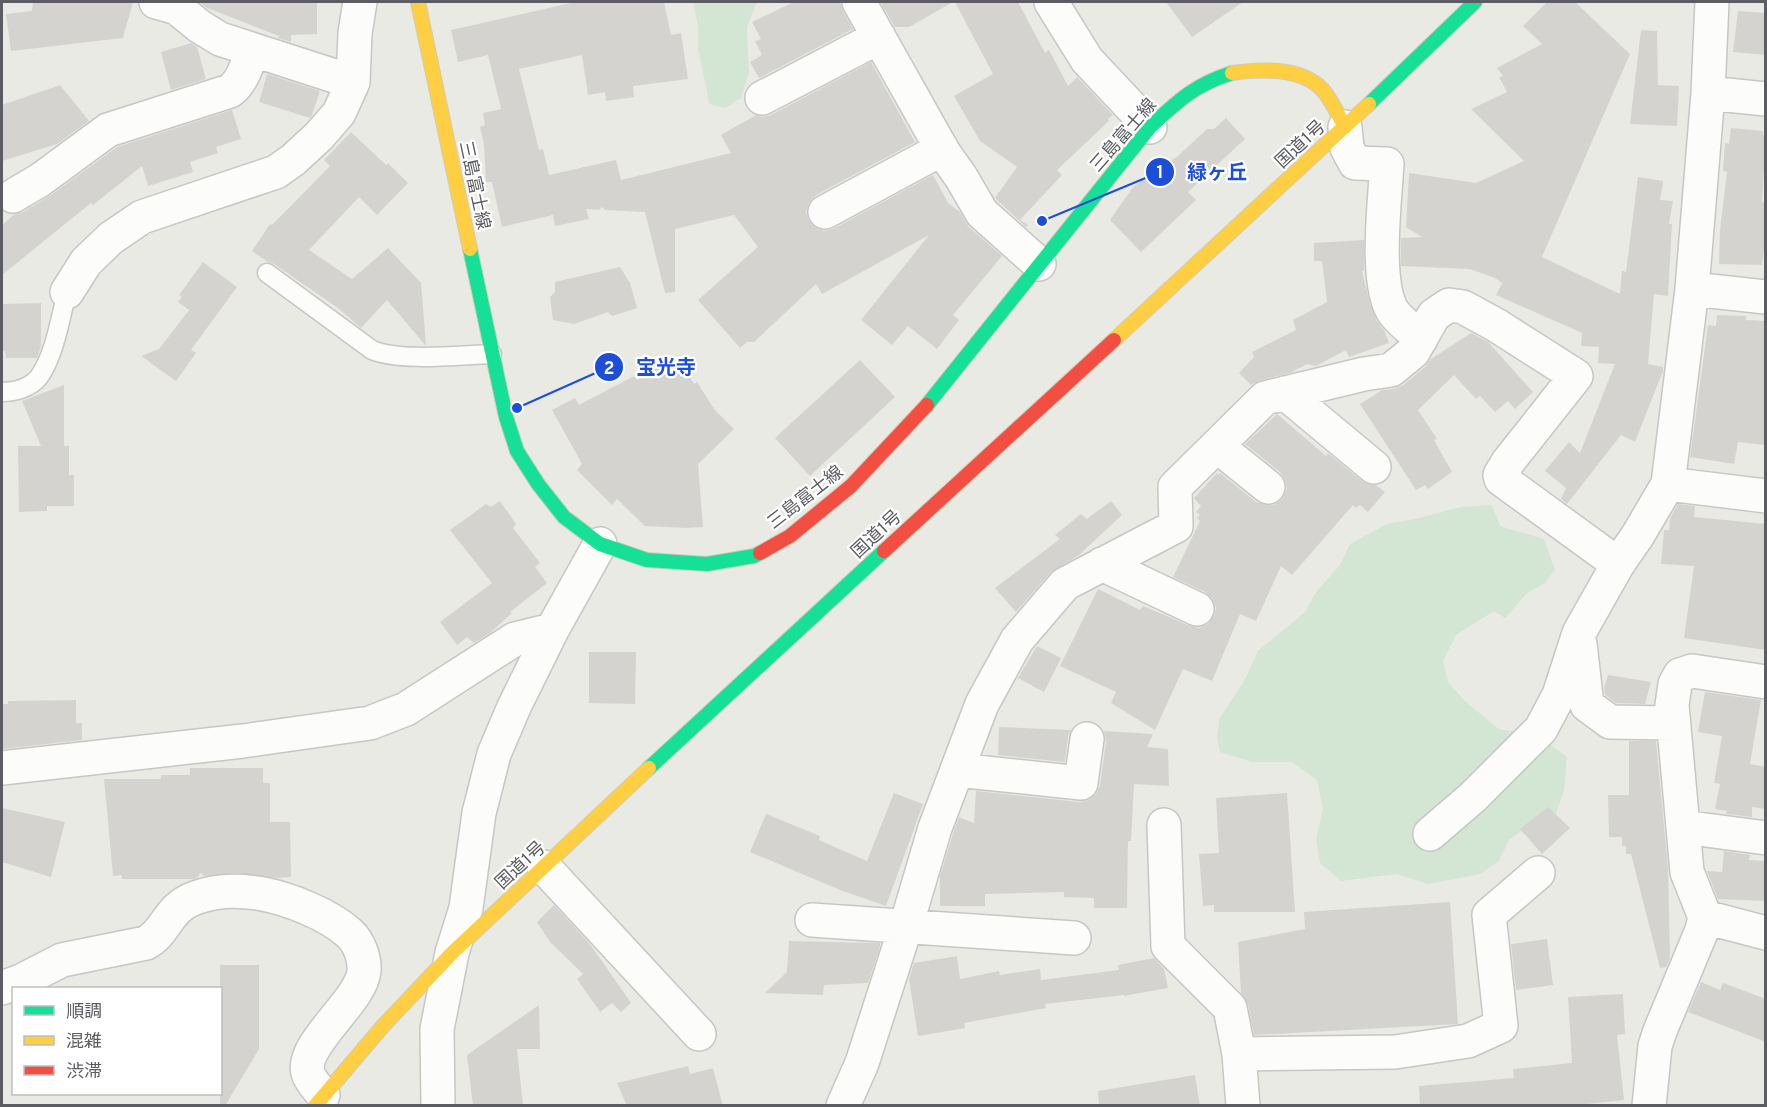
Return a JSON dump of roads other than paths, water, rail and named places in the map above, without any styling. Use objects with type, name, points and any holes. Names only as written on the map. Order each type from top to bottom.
[{"type":"main road","name":"三島富士線","points":[[418,2],[492,354],[506,417],[517,451],[538,484],[564,517],[600,544],[647,560],[707,564],[754,556],[790,536],[851,486],[935,396],[1150,127],[1184,96],[1206,82],[1231,73],[1257,70],[1294,74],[1308,79],[1325,92],[1345,127]]},
{"type":"main road","name":"国道1号","points":[[319,1100],[383,1026],[452,953],[685,734],[1345,127],[1475,2]]},
{"type":"street","points":[[156,2],[177,8],[220,39],[353,82]]},
{"type":"street","points":[[67,292],[87,262],[111,238],[142,217],[276,172],[319,136],[339,113],[353,82],[355,33],[360,2]]},
{"type":"street","points":[[859,2],[942,149],[982,213],[1039,264]]},
{"type":"street","points":[[1051,2],[1087,60],[1150,127]]},
{"type":"street","points":[[1430,834],[1473,797],[1541,729],[1559,695],[1579,633],[1618,564],[1668,484],[1692,289],[1708,93],[1712,2]]},
{"type":"street","points":[[762,98],[879,37]]},
{"type":"street","points":[[13,196],[40,180],[108,130],[230,91],[237,86],[242,77],[252,50]]},
{"type":"street","points":[[1708,93],[1766,99]]},
{"type":"street","points":[[1345,127],[1347,148],[1355,163],[1386,164],[1382,259],[1386,295],[1394,313],[1421,339]]},
{"type":"street","points":[[825,212],[942,149]]},
{"type":"street","points":[[1692,289],[1766,297]]},
{"type":"street","points":[[843,1106],[862,1063],[935,828],[982,704],[1017,640],[1065,584],[1176,526],[1175,487],[1265,398],[1364,374],[1391,370],[1413,352],[1434,315],[1449,305],[1463,307],[1496,325],[1576,376],[1500,475],[1501,479],[1618,564]]},
{"type":"street","points":[[1285,393],[1374,467]]},
{"type":"street","points":[[1217,446],[1268,487]]},
{"type":"street","points":[[1668,484],[1766,496]]},
{"type":"street","points":[[438,1106],[437,1029],[452,953],[466,908],[479,813],[494,754],[552,630],[600,544]]},
{"type":"street","points":[[1102,564],[1197,609]]},
{"type":"street","points":[[2,768],[243,741],[370,723],[406,709],[515,639],[552,630]]},
{"type":"street","points":[[1579,633],[1587,705],[1610,722],[1673,723]]},
{"type":"street","points":[[1649,1106],[1655,1046],[1659,1031],[1702,930],[1705,917],[1687,872],[1673,723],[1672,705],[1675,684],[1680,675],[1692,671],[1766,682]]},
{"type":"street","points":[[957,770],[1081,783],[1087,739]]},
{"type":"street","points":[[1164,825],[1168,946],[1230,1008],[1239,1054],[1243,1106]]},
{"type":"street","points":[[1683,826],[1766,838]]},
{"type":"street","points":[[544,867],[699,1034]]},
{"type":"street","points":[[1239,1054],[1395,1052],[1468,1041],[1501,1026],[1489,915],[1538,873]]},
{"type":"street","points":[[2,988],[62,960],[151,941],[174,909],[194,898],[218,892],[242,891],[278,897],[323,915],[350,933],[361,953],[364,970],[360,985],[320,1039],[309,1058],[307,1070],[319,1100]]},
{"type":"street","points":[[1705,917],[1766,933]]},
{"type":"street","points":[[812,920],[1074,938]]},
{"type":"lane","points":[[267,273],[380,354],[409,356],[492,354]]},
{"type":"lane","points":[[2,392],[15,392],[39,378],[52,349],[67,292]]},
{"type":"place","name":"緑ヶ丘","points":[[1042,221]]},
{"type":"place","name":"宝光寺","points":[[517,408]]}]
